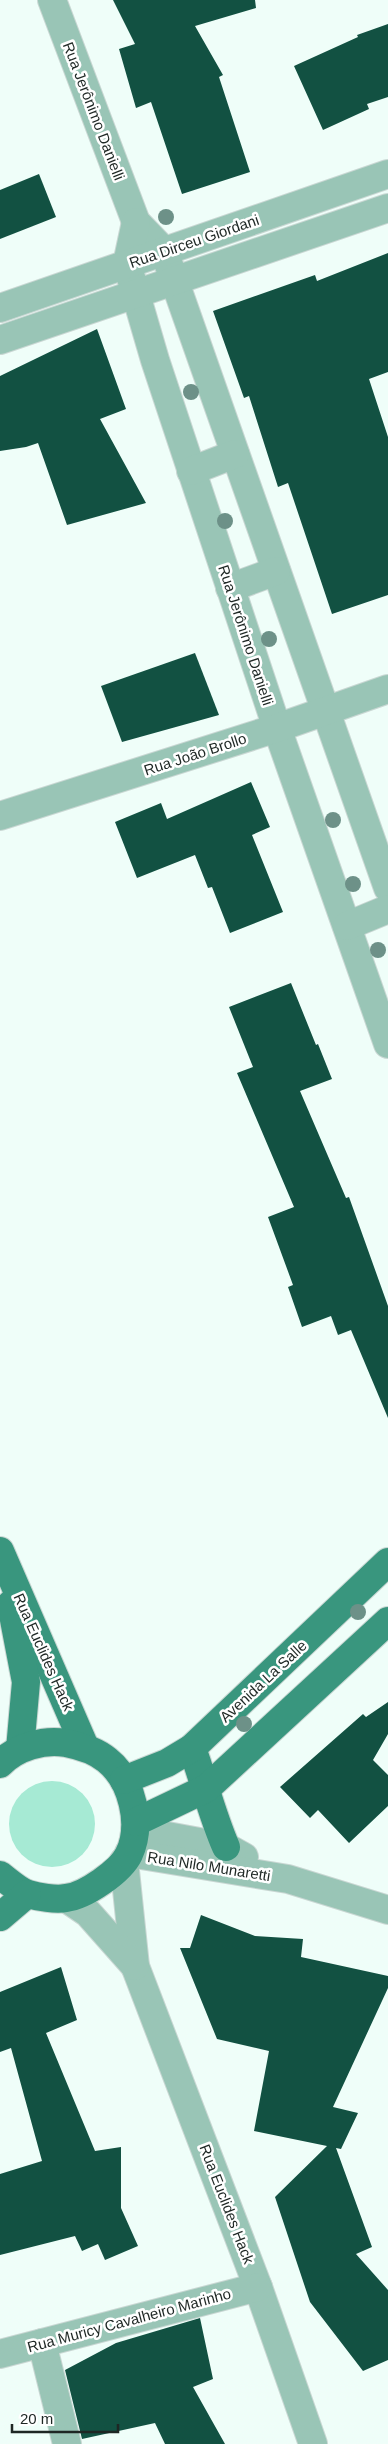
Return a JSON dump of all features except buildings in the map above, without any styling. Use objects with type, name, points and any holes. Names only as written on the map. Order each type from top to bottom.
[{"type":"main road","name":"Rua Euclides Hack","points":[[1,1554],[85,1747]]},
{"type":"main road","name":"Rua Euclides Hack","points":[[1,1554],[26,1682],[10,1757]]},
{"type":"main road","name":"Avenida La Salle","points":[[124,1780],[166,1763],[192,1748],[388,1562]]},
{"type":"main road","points":[[0,1875],[27,1894],[66,1898],[103,1883],[131,1842],[207,1788],[388,1621]]},
{"type":"main road","points":[[10,1757],[53,1741],[85,1747],[108,1760],[124,1780],[133,1804],[131,1842]]},
{"type":"main road","points":[[192,1748],[207,1788],[215,1820],[226,1847]]},
{"type":"main road","points":[[0,1917],[27,1894]]},
{"type":"street","name":"Rua Jerônimo Danielli","points":[[52,0],[136,222],[164,251],[388,888]]},
{"type":"street","name":"Rua Dirceu Giordani","points":[[0,308],[388,174]]},
{"type":"street","points":[[356,185],[376,212]]},
{"type":"street","name":"Rua Dirceu Giordani","points":[[0,340],[376,212]]},
{"type":"street","name":"Rua Jerônimo Danielli","points":[[136,222],[127,264],[135,294],[191,470],[277,728],[388,1044]]},
{"type":"street","points":[[191,470],[234,454]]},
{"type":"street","points":[[230,588],[276,571]]},
{"type":"street","name":"Rua João Brollo","points":[[0,816],[277,728],[388,689]]},
{"type":"street","points":[[346,926],[388,909]]},
{"type":"street","name":"Rua Nilo Munaretti","points":[[131,1842],[226,1847],[288,1879]]},
{"type":"street","name":"Rua Nilo Munaretti","points":[[131,1842],[288,1879],[388,1910]]},
{"type":"street","name":"Rua Euclides Hack","points":[[131,1842],[135,1966],[258,2287],[313,2444]]},
{"type":"street","name":"Rua Euclides Hack","points":[[66,1898],[88,1913],[135,1966]]},
{"type":"street","name":"Rua Muricy Cavalheiro Marinho","points":[[0,2354],[258,2287]]},
{"type":"street","points":[[42,2343],[67,2444]]},
{"type":"green space","points":[[52,1781],[69,1784],[83,1793],[92,1807],[95,1824],[92,1841],[83,1855],[69,1864],[52,1867],[35,1864],[21,1855],[12,1841],[9,1824],[12,1807],[21,1793],[35,1784]]}]
